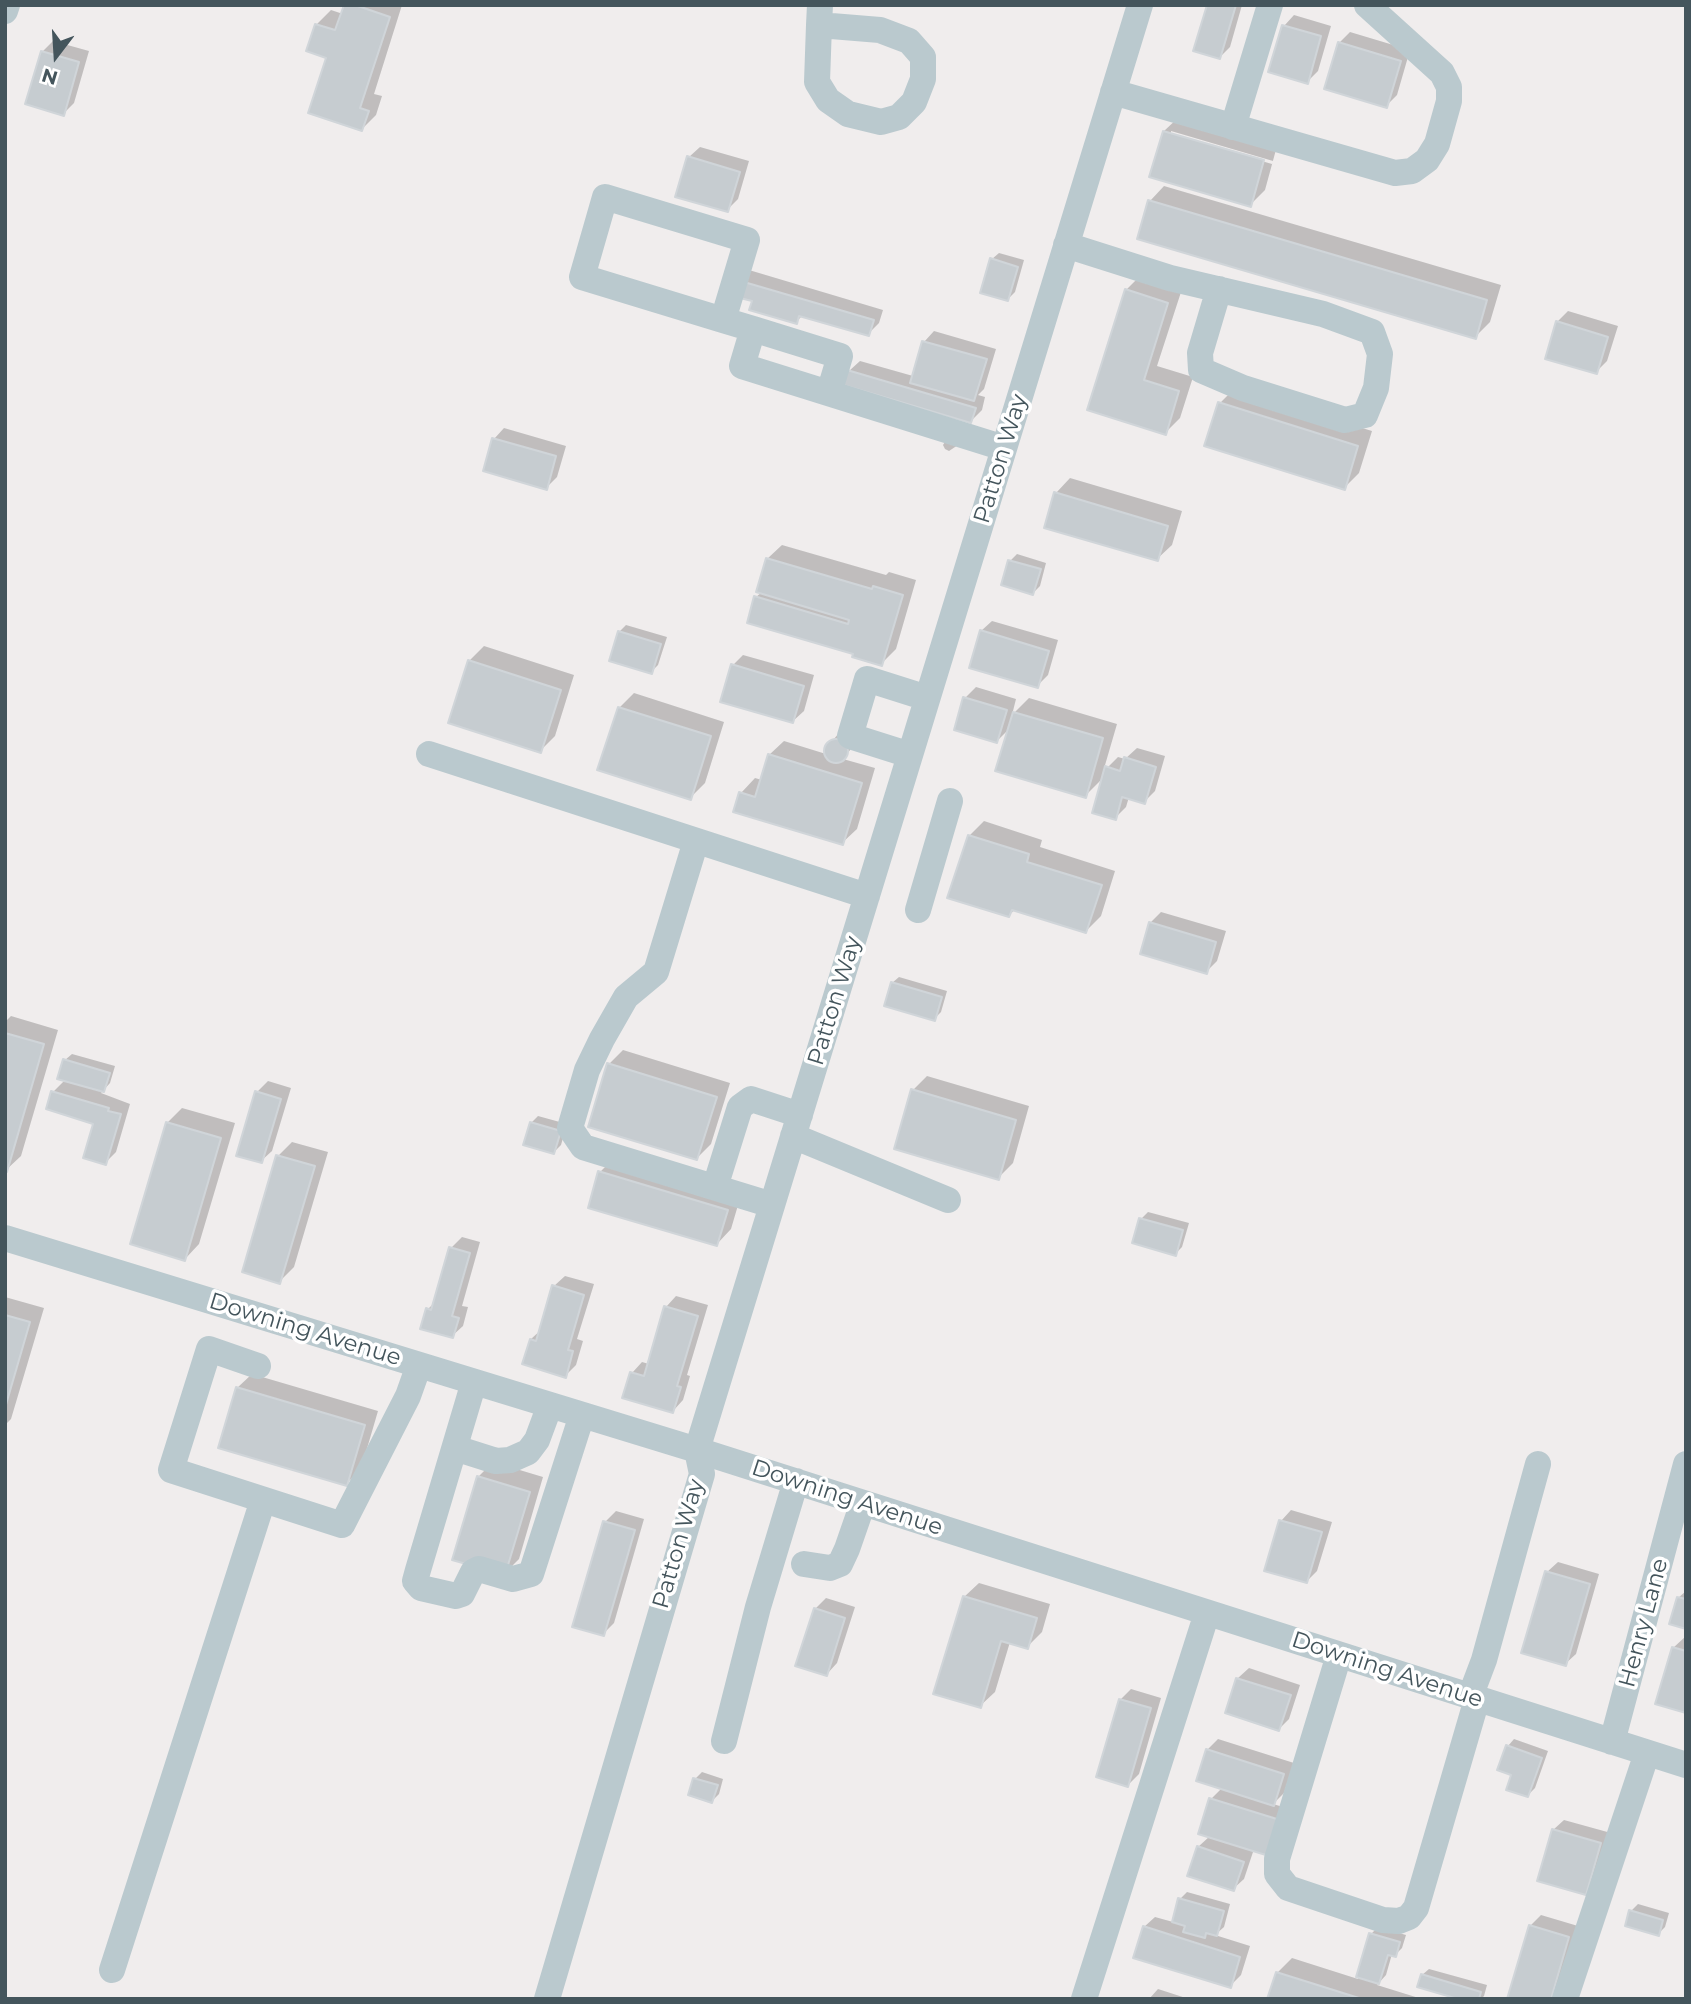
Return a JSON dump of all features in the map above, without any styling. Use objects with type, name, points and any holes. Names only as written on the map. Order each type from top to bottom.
[{"type":"street","points":[[5,10],[7,5]]},
{"type":"street","points":[[1233,127],[1270,5]]},
{"type":"street","points":[[1113,92],[1395,173],[1412,171],[1427,160],[1437,144],[1449,100],[1449,87],[1442,73],[1367,5]]},
{"type":"street","name":"Patton Way","points":[[547,1999],[702,1474],[697,1450],[1113,92],[1133,8]]},
{"type":"street","points":[[820,15],[880,30],[909,41],[923,57],[923,79],[914,102],[899,117],[881,122],[848,114],[828,100],[817,82],[820,15]]},
{"type":"street","points":[[723,320],[747,240],[605,197],[582,277],[840,356],[829,393]]},
{"type":"street","points":[[1066,245],[1170,278],[1219,289],[1323,314],[1372,332],[1380,354],[1376,388],[1365,415],[1345,420],[1243,388],[1201,370],[1200,353],[1219,289]]},
{"type":"street","points":[[753,329],[742,366],[1004,448]]},
{"type":"street","points":[[910,755],[850,736],[867,679],[927,698]]},
{"type":"street","points":[[429,754],[867,896]]},
{"type":"street","points":[[918,910],[950,801]]},
{"type":"street","points":[[695,841],[656,972],[626,997],[602,1039],[587,1070],[570,1128],[583,1147],[772,1205]]},
{"type":"street","points":[[715,1187],[740,1107],[751,1099],[797,1126],[948,1199]]},
{"type":"street","name":"Downing Avenue","points":[[5,1238],[796,1481],[1686,1765]]},
{"type":"street","points":[[258,1366],[209,1349],[171,1470],[342,1525],[408,1396],[419,1365]]},
{"type":"street","points":[[474,1382],[415,1581],[421,1588],[456,1596],[462,1594],[473,1572],[479,1569],[513,1579],[531,1574],[582,1415]]},
{"type":"street","points":[[454,1448],[496,1461],[510,1460],[528,1452],[537,1440],[550,1405]]},
{"type":"street","points":[[1339,1655],[1277,1859],[1277,1874],[1289,1888],[1384,1920],[1399,1921],[1409,1917],[1416,1908],[1538,1464]]},
{"type":"street","name":"Henry Lane","points":[[1612,1742],[1686,1464]]},
{"type":"street","points":[[724,1741],[758,1607],[796,1481]]},
{"type":"street","points":[[112,1970],[262,1500]]},
{"type":"street","points":[[804,1564],[830,1569],[840,1564],[863,1503]]},
{"type":"street","points":[[1084,1999],[1207,1613]]},
{"type":"street","points":[[1565,1999],[1647,1753]]},
{"type":"building","points":[[344,5],[355,5],[390,17],[360,108],[369,111],[362,131],[308,113],[326,58],[306,51],[315,24],[335,30]]},
{"type":"building","points":[[1207,5],[1236,5],[1220,59],[1193,51]]},
{"type":"building","points":[[1282,25],[1321,36],[1308,84],[1268,72]]},
{"type":"building","points":[[1338,42],[1401,61],[1387,108],[1324,89]]},
{"type":"building","points":[[41,51],[79,62],[64,116],[25,104]]},
{"type":"building","points":[[1163,131],[1264,160],[1251,207],[1149,177]]},
{"type":"building","points":[[687,156],[740,172],[728,212],[675,197]]},
{"type":"building","points":[[1148,200],[1487,300],[1476,339],[1137,239]]},
{"type":"building","points":[[990,258],[1018,267],[1008,301],[980,293]]},
{"type":"building","points":[[737,280],[874,320],[869,336],[799,316],[797,324],[749,310],[752,301],[732,296]]},
{"type":"building","points":[[1125,289],[1168,303],[1144,380],[1179,391],[1166,435],[1087,410]]},
{"type":"building","points":[[1556,321],[1608,337],[1597,374],[1545,359]]},
{"type":"building","points":[[922,341],[987,359],[974,401],[910,383]]},
{"type":"building","points":[[847,370],[976,408],[971,423],[843,385]]},
{"type":"building","points":[[1218,402],[1358,446],[1345,490],[1204,446]]},
{"type":"building","points":[[492,438],[556,456],[547,490],[483,471]]},
{"type":"building","points":[[1054,492],[1168,526],[1158,561],[1044,528]]},
{"type":"building","points":[[766,558],[872,589],[873,586],[903,595],[882,666],[852,657],[853,654],[747,623],[754,596],[848,624],[849,620],[756,592]]},
{"type":"building","points":[[1008,560],[1041,569],[1033,595],[1001,585]]},
{"type":"building","points":[[980,630],[1049,651],[1038,688],[969,668]]},
{"type":"building","points":[[618,631],[661,644],[652,674],[609,661]]},
{"type":"building","points":[[468,660],[561,690],[541,753],[448,723]]},
{"type":"building","points":[[731,664],[804,686],[793,723],[720,702]]},
{"type":"building","points":[[963,697],[1007,710],[997,743],[954,730]]},
{"type":"building","points":[[618,707],[711,736],[691,800],[597,770]]},
{"type":"building","points":[[1013,712],[1103,738],[1086,798],[995,771]]},
{"type":"building","points":[[836,739],[847,746],[848,751],[841,762],[836,763],[825,756],[824,751],[831,740]]},
{"type":"building","points":[[768,754],[862,783],[843,845],[733,812],[739,792],[755,797]]},
{"type":"building","points":[[1124,757],[1156,767],[1145,804],[1122,797],[1116,820],[1092,813],[1105,766],[1120,771]]},
{"type":"building","points":[[968,835],[1029,854],[1027,862],[1102,885],[1086,933],[1012,910],[1009,917],[947,898]]},
{"type":"building","points":[[1149,922],[1216,942],[1207,974],[1140,954]]},
{"type":"building","points":[[891,982],[942,997],[935,1021],[884,1006]]},
{"type":"building","points":[[5,1033],[44,1044],[7,1172],[5,1172]]},
{"type":"building","points":[[63,1059],[110,1073],[104,1092],[57,1079]]},
{"type":"building","points":[[607,1063],[717,1097],[697,1160],[588,1127]]},
{"type":"building","points":[[911,1089],[1016,1120],[999,1180],[894,1149]]},
{"type":"building","points":[[51,1091],[121,1114],[106,1165],[83,1158],[93,1124],[46,1109]]},
{"type":"building","points":[[255,1091],[281,1099],[262,1163],[236,1156]]},
{"type":"building","points":[[166,1122],[221,1138],[185,1261],[130,1244]]},
{"type":"building","points":[[530,1122],[561,1131],[554,1154],[523,1145]]},
{"type":"building","points":[[276,1155],[315,1166],[280,1284],[242,1272]]},
{"type":"building","points":[[598,1171],[728,1210],[717,1246],[588,1208]]},
{"type":"building","points":[[1139,1218],[1183,1230],[1176,1256],[1132,1243]]},
{"type":"building","points":[[449,1247],[470,1253],[452,1316],[459,1318],[453,1338],[420,1329],[426,1308],[431,1310]]},
{"type":"building","points":[[552,1285],[584,1295],[568,1350],[573,1351],[566,1378],[522,1364],[530,1339],[536,1341]]},
{"type":"building","points":[[664,1306],[698,1316],[677,1386],[681,1387],[673,1413],[622,1398],[630,1372],[644,1376]]},
{"type":"building","points":[[5,1315],[30,1322],[5,1408]]},
{"type":"building","points":[[236,1387],[365,1425],[347,1486],[218,1448]]},
{"type":"building","points":[[477,1476],[530,1492],[505,1575],[452,1560]]},
{"type":"building","points":[[1279,1520],[1322,1532],[1307,1583],[1264,1571]]},
{"type":"building","points":[[603,1521],[635,1530],[604,1636],[572,1627]]},
{"type":"building","points":[[1545,1571],[1590,1584],[1566,1666],[1521,1653]]},
{"type":"building","points":[[963,1596],[1037,1618],[1028,1649],[1001,1641],[981,1708],[933,1694]]},
{"type":"building","points":[[1677,1597],[1686,1599],[1686,1629],[1669,1624]]},
{"type":"building","points":[[814,1608],[845,1618],[827,1676],[795,1666]]},
{"type":"building","points":[[1672,1647],[1686,1651],[1686,1713],[1655,1704]]},
{"type":"building","points":[[1236,1678],[1291,1695],[1279,1731],[1225,1713]]},
{"type":"building","points":[[1119,1699],[1151,1708],[1128,1787],[1096,1777]]},
{"type":"building","points":[[1506,1745],[1542,1758],[1528,1797],[1506,1790],[1511,1775],[1497,1770]]},
{"type":"building","points":[[1206,1749],[1284,1774],[1274,1806],[1196,1781]]},
{"type":"building","points":[[693,1778],[718,1785],[712,1803],[688,1795]]},
{"type":"building","points":[[1209,1798],[1280,1820],[1269,1856],[1198,1834]]},
{"type":"building","points":[[1552,1829],[1601,1843],[1586,1895],[1537,1881]]},
{"type":"building","points":[[1197,1846],[1244,1862],[1234,1891],[1187,1876]]},
{"type":"building","points":[[1178,1898],[1224,1911],[1217,1936],[1206,1933],[1205,1938],[1183,1932],[1185,1926],[1172,1922]]},
{"type":"building","points":[[1629,1910],[1663,1920],[1659,1936],[1625,1926]]},
{"type":"building","points":[[1529,1925],[1569,1937],[1551,1999],[1507,1999]]},
{"type":"building","points":[[1143,1926],[1240,1957],[1231,1988],[1133,1958]]},
{"type":"building","points":[[1369,1933],[1400,1942],[1396,1957],[1388,1955],[1379,1984],[1356,1977]]},
{"type":"building","points":[[1276,1972],[1362,1999],[1267,1999]]},
{"type":"building","points":[[1421,1974],[1481,1992],[1479,1999],[1458,1999],[1417,1987]]}]
